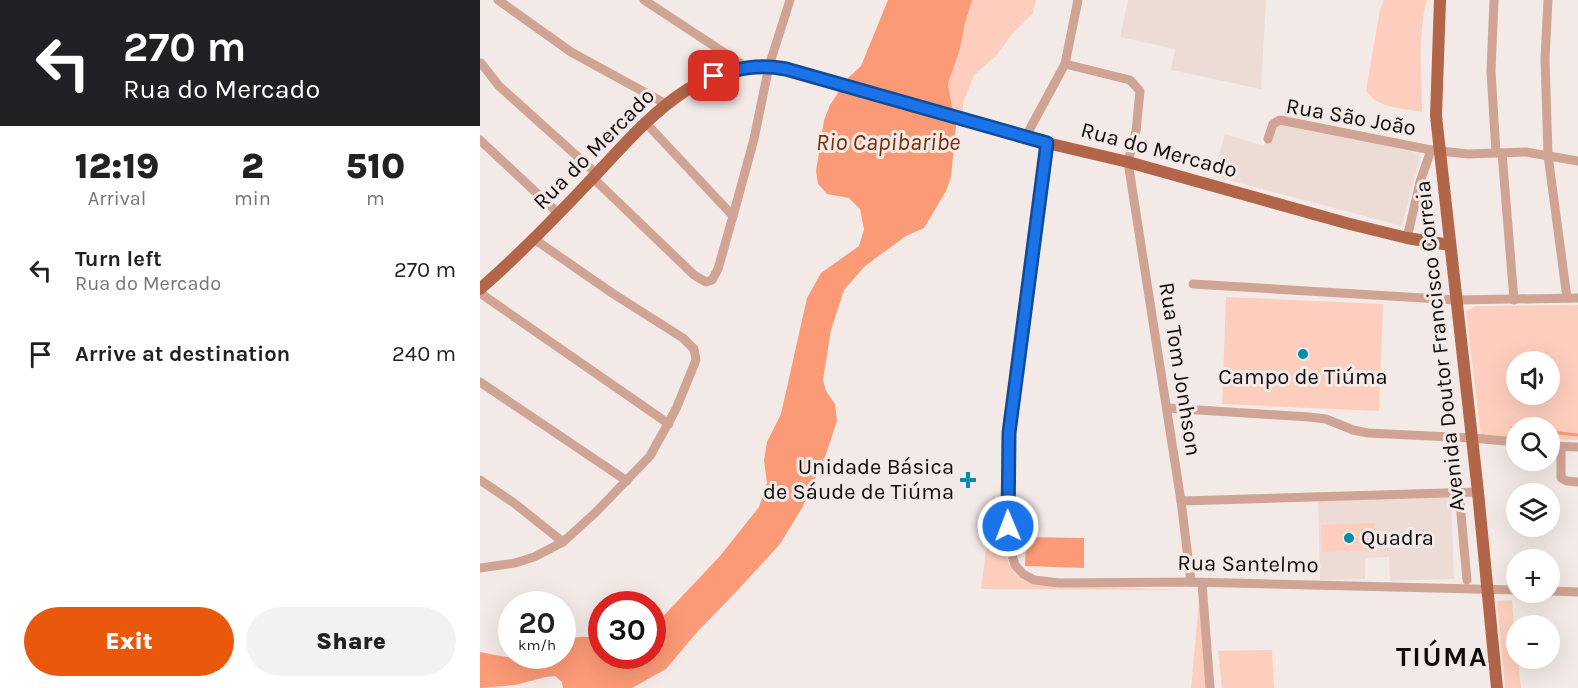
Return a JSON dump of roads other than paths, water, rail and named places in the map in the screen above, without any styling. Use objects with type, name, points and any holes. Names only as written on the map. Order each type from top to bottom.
[{"type":"main road","name":"Avenida Doutor Francisco Correia","points":[[1440,0],[1435,151],[1450,245],[1497,688]]},
{"type":"main road","name":"Rua do Mercado","points":[[480,291],[559,214],[645,122],[666,104],[692,86],[714,76],[746,67],[769,66],[821,79],[1047,143],[1128,162],[1407,238],[1450,245]]},
{"type":"street","points":[[498,0],[571,52],[666,104]]},
{"type":"street","points":[[644,0],[746,67]]},
{"type":"street","points":[[481,63],[499,86],[595,176],[694,274],[706,282],[715,277],[754,139],[769,66],[789,3],[779,0]]},
{"type":"street","points":[[1026,136],[1065,64],[1078,0]]},
{"type":"street","points":[[1494,0],[1491,71],[1514,300]]},
{"type":"street","points":[[1548,0],[1545,59],[1548,155],[1567,298]]},
{"type":"street","points":[[1065,64],[1134,83],[1141,97],[1128,162]]},
{"type":"street","name":"Rua São João","points":[[1268,139],[1273,124],[1280,120],[1435,151]]},
{"type":"street","points":[[645,122],[734,216]]},
{"type":"street","points":[[480,140],[559,214]]},
{"type":"street","name":"Rua Santelmo","points":[[1047,143],[1009,433],[1008,542],[1015,565],[1023,574],[1043,581],[1506,590]]},
{"type":"street","points":[[1407,238],[1420,182],[1435,151],[1468,154],[1526,152],[1578,161]]},
{"type":"street","name":"Rua Tom Jonhson","points":[[1128,162],[1182,501],[1191,582]]},
{"type":"street","points":[[480,568],[515,563],[534,557],[564,542],[650,456],[669,424],[696,360],[694,350],[683,338],[612,293],[534,239]]},
{"type":"street","points":[[1193,284],[1456,300],[1578,298]]},
{"type":"street","points":[[480,291],[669,424]]},
{"type":"street","points":[[480,382],[627,481]]},
{"type":"street","points":[[1167,408],[1326,419],[1353,430],[1368,433],[1506,441]]},
{"type":"street","points":[[1578,447],[1561,447],[1561,478],[1578,482]]},
{"type":"street","points":[[480,480],[564,542]]},
{"type":"street","points":[[1460,492],[1467,580]]},
{"type":"street","points":[[1182,501],[1478,492]]},
{"type":"street","points":[[1202,583],[1210,688]]},
{"type":"street","points":[[1560,591],[1578,592]]},
{"type":"water","name":"Rio Capibaribe","points":[[888,0],[972,0],[960,49],[948,84],[956,127],[951,177],[946,191],[924,228],[906,236],[865,266],[844,290],[831,330],[823,380],[826,391],[835,404],[837,421],[826,454],[802,508],[780,544],[698,631],[666,669],[666,613],[720,556],[759,507],[767,483],[764,460],[767,442],[781,414],[807,298],[821,273],[859,246],[864,229],[860,209],[849,198],[827,194],[818,184],[816,171],[824,120],[830,105],[847,79],[861,66]]},
{"type":"water","points":[[1026,537],[1084,538],[1084,568],[1025,566]]},
{"type":"water","name":"Rio Capibaribe","points":[[588,637],[588,669],[666,669],[632,688],[563,688],[562,682],[555,676],[515,685],[480,688],[480,652],[498,656],[498,669],[576,669],[576,638]]},
{"type":"waterway","points":[[1560,433],[1578,435]]},
{"type":"place","name":"Campo de Tiúma","points":[[1303,354]]},
{"type":"place","name":"Unidade Básica de Sáude de Tiúma","points":[[968,480]]},
{"type":"place","name":"Quadra","points":[[1349,538]]},
{"type":"district","name":"TIÚMA","points":[[1442,656]]}]
